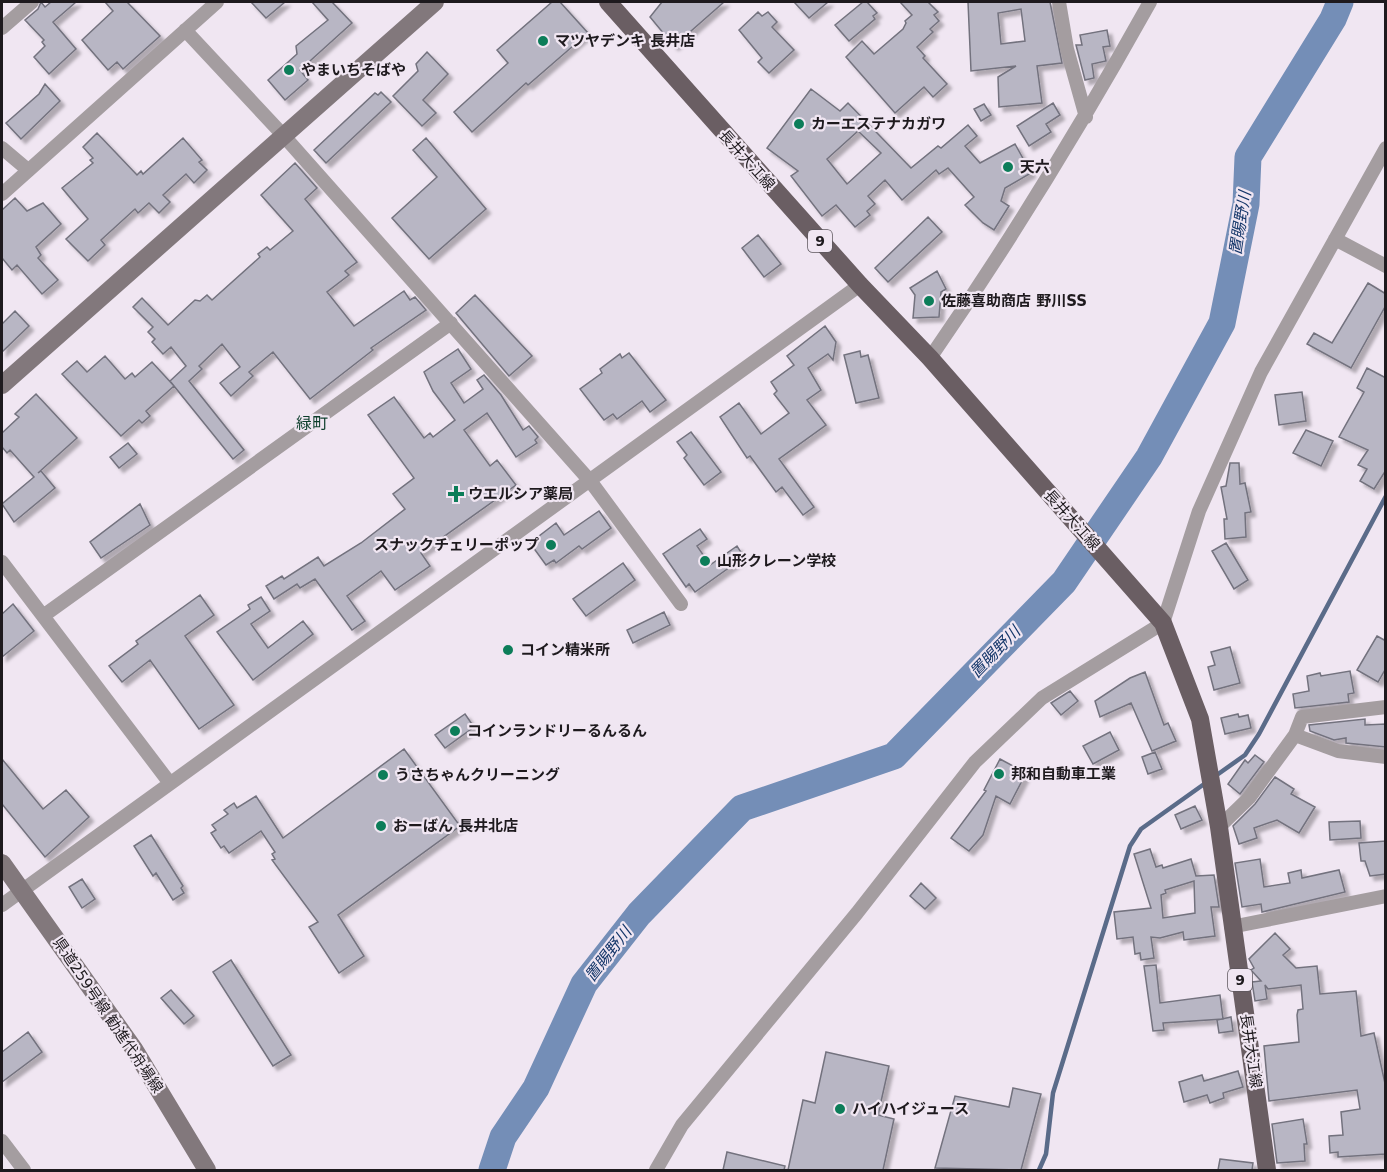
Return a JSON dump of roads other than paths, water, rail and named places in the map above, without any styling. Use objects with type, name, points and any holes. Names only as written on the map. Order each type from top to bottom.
[{"type":"main road","name":"長井大江線","points":[[608,2],[860,285],[930,358],[1163,623],[1200,719],[1219,826],[1231,927],[1267,1170]]},
{"type":"street","points":[[2,28],[32,2]]},
{"type":"street","points":[[2,194],[217,2]]},
{"type":"street","points":[[3,381],[435,2]]},
{"type":"street","points":[[1059,2],[1067,49],[1086,117]]},
{"type":"street","points":[[930,358],[1001,255],[1086,117],[1150,2]]},
{"type":"street","points":[[185,30],[283,135],[591,482],[681,604]]},
{"type":"street","points":[[2,148],[28,170]]},
{"type":"street","points":[[656,1170],[682,1125],[857,913],[975,762],[1042,698],[1163,623],[1199,510],[1261,372],[1386,148]]},
{"type":"street","points":[[1335,239],[1386,266]]},
{"type":"street","points":[[2,905],[169,782],[591,482],[860,285]]},
{"type":"street","points":[[43,616],[451,323]]},
{"type":"street","points":[[2,562],[169,782]]},
{"type":"street","points":[[1219,826],[1249,798],[1295,735],[1302,717],[1386,707]]},
{"type":"street","points":[[1295,735],[1338,751],[1386,757]]},
{"type":"street","name":"県道259号線 勧進代舟場線","points":[[2,863],[134,1049],[207,1170]]},
{"type":"street","points":[[1231,927],[1386,896]]},
{"type":"street","points":[[2,1141],[24,1170]]},
{"type":"waterway","name":"置賜野川","points":[[492,1170],[503,1137],[536,1088],[584,984],[639,914],[742,808],[894,756],[1064,582],[1149,457],[1222,323],[1246,204],[1248,157],[1333,19],[1340,2]]},
{"type":"waterway","points":[[1214,777],[1245,755],[1259,734],[1386,496]]},
{"type":"waterway","points":[[1039,1170],[1046,1154],[1053,1093],[1130,846],[1141,829],[1207,782]]},
{"type":"place","name":"マツヤデンキ 長井店","points":[[543,41]]},
{"type":"place","name":"やまいちそばや","points":[[289,70]]},
{"type":"place","name":"カーエステナカガワ","points":[[799,124]]},
{"type":"place","name":"天六","points":[[1008,167]]},
{"type":"place","name":"佐藤喜助商店 野川SS","points":[[929,301]]},
{"type":"place","name":"ウエルシア薬局","points":[[456,494]]},
{"type":"place","name":"スナックチェリーポップ","points":[[551,545]]},
{"type":"place","name":"山形クレーン学校","points":[[705,561]]},
{"type":"place","name":"コイン精米所","points":[[508,650]]},
{"type":"place","name":"コインランドリーるんるん","points":[[455,731]]},
{"type":"place","name":"邦和自動車工業","points":[[999,774]]},
{"type":"place","name":"うさちゃんクリーニング","points":[[383,775]]},
{"type":"place","name":"おーばん 長井北店","points":[[381,826]]},
{"type":"place","name":"ハイハイジュース","points":[[840,1109]]},
{"type":"district","name":"緑町","points":[[312,423]]}]
